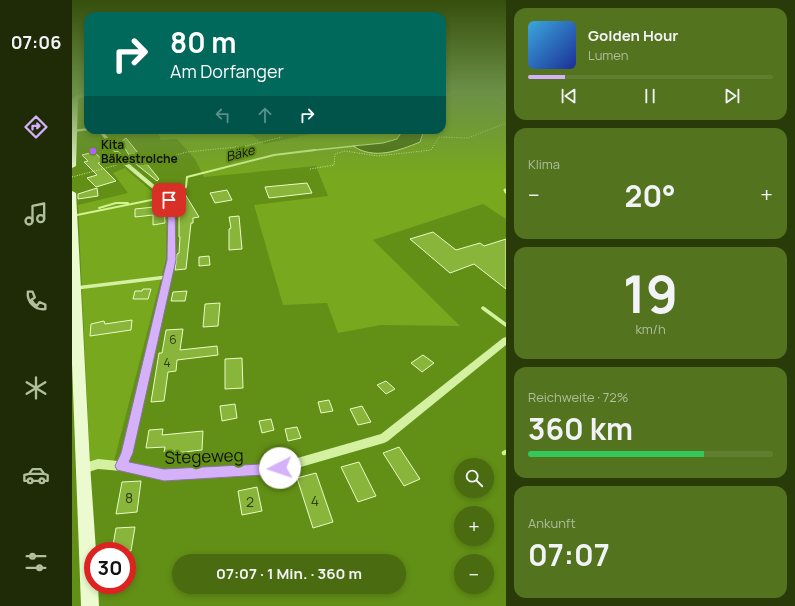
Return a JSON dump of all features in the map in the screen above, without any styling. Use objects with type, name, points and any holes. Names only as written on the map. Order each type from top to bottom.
[{"type":"main road","points":[[72,166],[74,119]]},
{"type":"main road","points":[[72,193],[82,469],[90,606]]},
{"type":"street","points":[[74,130],[84,129]]},
{"type":"street","points":[[103,134],[127,165],[169,200],[172,205],[171,260],[127,453],[121,466]]},
{"type":"street","name":"Stegeweg","points":[[82,469],[98,464],[121,466],[164,475],[280,468],[384,438],[506,340]]},
{"type":"lane","points":[[76,288],[167,277]]},
{"type":"lane","points":[[483,308],[506,325]]},
{"type":"path","points":[[310,169],[334,165],[335,154],[345,151],[378,156],[431,150],[439,137],[468,138],[506,123]]},
{"type":"path","points":[[72,177],[187,152],[246,146],[284,136]]},
{"type":"shaded area","points":[[446,119],[506,119],[506,219],[483,204],[373,240],[460,326],[381,325],[338,333],[327,303],[283,305],[254,205],[328,196],[316,166],[204,177],[195,159],[177,139],[161,140],[159,134],[250,134],[264,144],[310,134],[400,134],[397,139],[383,143],[354,146],[420,142],[423,134],[446,134]]},
{"type":"shaded area","points":[[400,134],[423,134],[420,142],[386,153],[369,153],[353,146],[383,143],[397,139]]},
{"type":"shaded area","points":[[125,168],[167,205],[166,259],[114,461],[90,463],[78,205],[128,193],[113,173]]},
{"type":"building","points":[[126,138],[159,179],[157,181],[136,164],[129,155],[121,142]]},
{"type":"building","points":[[94,152],[105,162],[98,163],[116,181],[96,187],[87,178],[97,175],[84,162],[88,161],[82,155]]},
{"type":"building","points":[[307,183],[312,193],[269,198],[265,187]]},
{"type":"building","points":[[97,188],[98,196],[78,199],[78,194]]},
{"type":"building","points":[[227,190],[232,200],[215,203],[210,193]]},
{"type":"building","points":[[185,194],[199,217],[193,218],[193,223],[191,223],[186,269],[175,270],[177,254],[179,253],[179,216],[181,216],[180,205],[175,196]]},
{"type":"building","points":[[164,206],[165,223],[153,225],[153,215],[135,217],[135,209]]},
{"type":"building","points":[[239,216],[242,249],[229,250],[229,229],[231,228],[229,217]]},
{"type":"building","points":[[433,232],[456,250],[480,243],[484,246],[506,239],[506,289],[474,264],[450,273],[410,239]]},
{"type":"building","points":[[209,256],[210,265],[199,266],[199,257]]},
{"type":"building","points":[[143,289],[151,289],[148,299],[133,299],[135,291],[142,291]]},
{"type":"building","points":[[187,291],[185,301],[171,301],[173,292]]},
{"type":"building","points":[[220,303],[218,326],[203,327],[205,304]]},
{"type":"building","points":[[132,320],[131,330],[90,336],[91,324],[104,321],[105,324]]},
{"type":"building","points":[[183,329],[180,350],[217,346],[218,355],[177,360],[176,371],[168,372],[164,401],[151,402],[159,353],[162,353],[166,330]]},
{"type":"building","points":[[423,355],[434,363],[422,372],[411,363]]},
{"type":"building","points":[[242,358],[243,388],[225,389],[225,359]]},
{"type":"building","points":[[386,381],[395,389],[386,394],[377,385]]},
{"type":"building","points":[[329,400],[333,411],[321,413],[318,402]]},
{"type":"building","points":[[235,404],[237,418],[222,421],[220,406]]},
{"type":"building","points":[[362,406],[371,422],[358,425],[350,409]]},
{"type":"building","points":[[271,419],[274,430],[262,433],[259,421]]},
{"type":"building","points":[[297,427],[301,438],[288,441],[285,429]]},
{"type":"building","points":[[163,429],[162,435],[203,431],[202,450],[175,453],[175,451],[164,452],[165,447],[146,448],[149,430]]},
{"type":"building","points":[[399,447],[420,479],[404,486],[383,453]]},
{"type":"building","points":[[359,462],[376,496],[358,502],[341,467]]},
{"type":"building","points":[[316,473],[333,522],[313,528],[297,478]]},
{"type":"building","points":[[141,481],[137,512],[116,514],[122,482]]},
{"type":"building","points":[[257,487],[262,511],[242,515],[238,491]]},
{"type":"building","points":[[135,527],[132,542],[114,542],[116,528]]},
{"type":"waterway","name":"Bäke","points":[[311,150],[355,146]]},
{"type":"waterway","name":"Bäke","points":[[72,216],[176,195],[186,187],[187,177],[274,155],[311,150]]},
{"type":"waterway","name":"Bäke","points":[[306,151],[311,150]]},
{"type":"waterway","name":"Bäke","points":[[311,150],[315,150]]},
{"type":"waterway","name":"Bäke","points":[[99,208],[116,203],[128,203]]},
{"type":"place","name":"Kita Bäkestrolche","points":[[93,151]]},
{"type":"route","points":[[169,200],[172,205],[171,260],[127,453],[121,466],[164,475],[280,468]]}]
